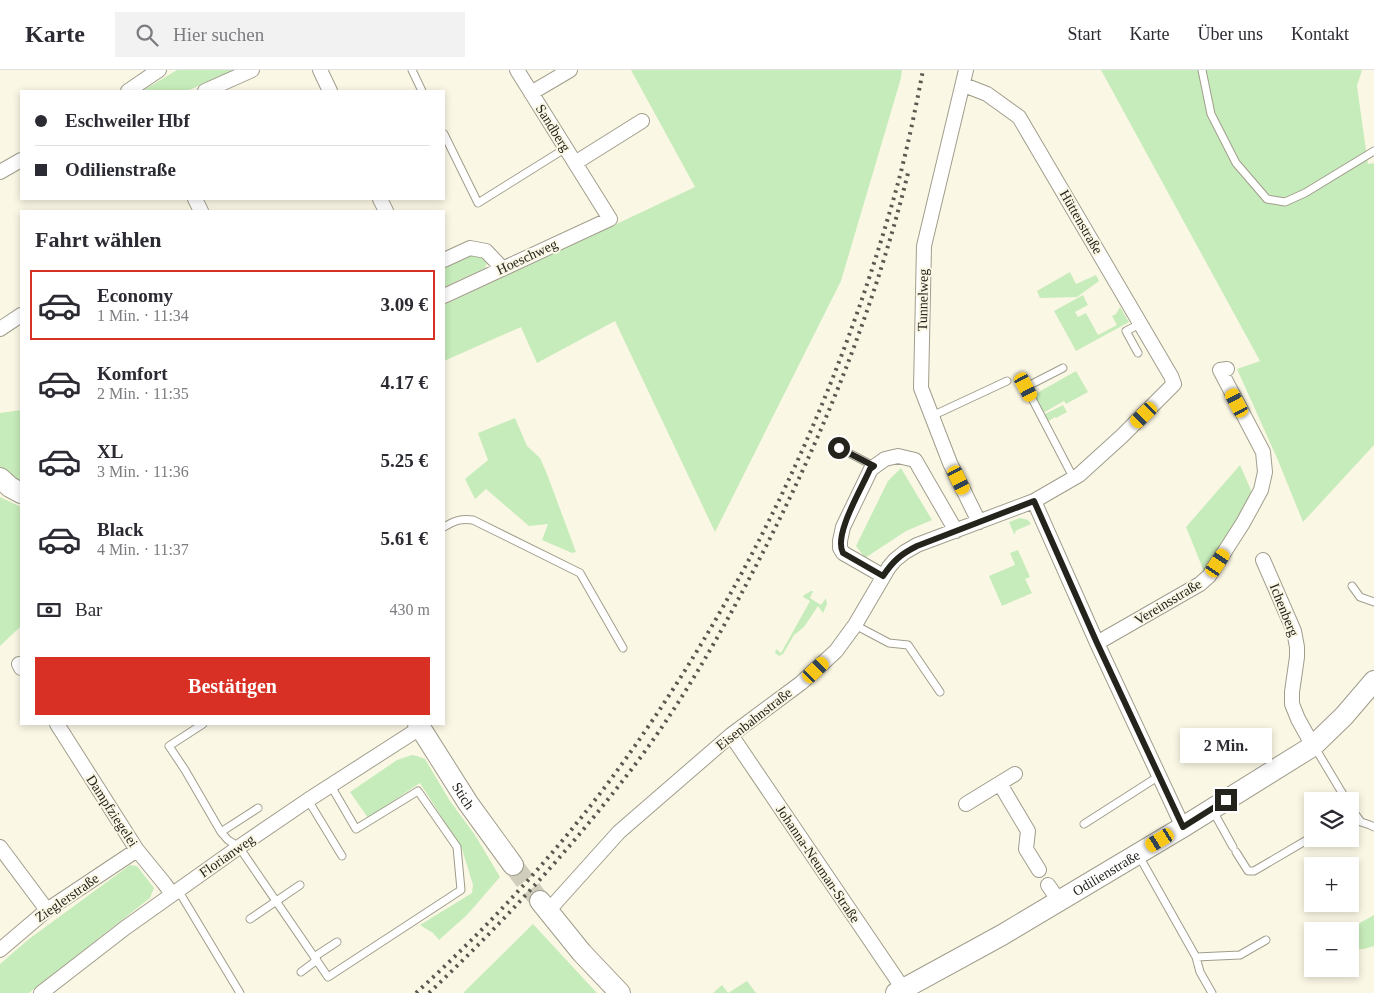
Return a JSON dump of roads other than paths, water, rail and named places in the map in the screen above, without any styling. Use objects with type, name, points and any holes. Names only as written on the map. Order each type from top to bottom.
[{"type":"main road","points":[[0,478],[20,492]]},
{"type":"main road","name":"Odilienstraße","points":[[901,992],[1002,935],[1053,893],[1137,854],[1313,746],[1331,730],[1374,681]]},
{"type":"main road","name":"Stich","points":[[419,726],[468,803],[513,865]]},
{"type":"main road","points":[[544,906],[582,953],[620,993]]},
{"type":"street","points":[[129,90],[159,70]]},
{"type":"street","points":[[207,90],[252,70]]},
{"type":"street","points":[[320,70],[330,90]]},
{"type":"street","name":"Sandberg","points":[[517,70],[610,219]]},
{"type":"street","name":"Sandberg","points":[[531,93],[570,70]]},
{"type":"street","name":"Tunnelweg","points":[[966,70],[924,246],[921,388],[950,463],[979,522]]},
{"type":"street","name":"Hüttenstraße","points":[[964,84],[987,94],[1019,117],[1174,384]]},
{"type":"street","name":"Sandberg","points":[[576,163],[642,121]]},
{"type":"street","points":[[0,172],[20,161]]},
{"type":"street","name":"Hoeschweg","points":[[445,296],[610,219]]},
{"type":"street","points":[[445,260],[470,248],[486,251],[503,269]]},
{"type":"street","points":[[0,328],[20,316]]},
{"type":"street","name":"Vereinsstraße","points":[[1097,643],[1200,584],[1209,576],[1243,523],[1261,490],[1265,472],[1263,452],[1220,370],[1227,369]]},
{"type":"street","name":"Eisenbahnstraße","points":[[544,906],[619,832],[731,736],[801,684],[836,651],[863,613],[883,576],[895,560],[917,546],[1034,501],[1079,475],[1122,436],[1174,384]]},
{"type":"street","points":[[883,576],[843,553],[840,548],[840,541],[843,527],[870,469],[885,459],[898,456],[915,460],[956,531]]},
{"type":"street","points":[[1034,501],[1097,643],[1183,827]]},
{"type":"street","name":"Ichenberg","points":[[1263,560],[1294,632],[1297,657],[1292,704],[1313,746]]},
{"type":"street","name":"Dampfziegelei","points":[[57,725],[137,850],[164,883],[175,892]]},
{"type":"street","name":"Florianweg","points":[[40,993],[175,892],[419,726]]},
{"type":"street","name":"Johanna-Neuman-Straße","points":[[731,736],[901,992]]},
{"type":"street","points":[[966,804],[1002,786],[1015,774]]},
{"type":"street","points":[[1002,786],[1028,831],[1026,849],[1039,870]]},
{"type":"street","points":[[0,848],[47,910]]},
{"type":"street","name":"Zieglerstraße","points":[[0,950],[47,910],[137,850]]},
{"type":"lane","points":[[412,70],[422,90]]},
{"type":"lane","points":[[1202,70],[1211,114],[1236,163],[1267,199],[1285,202],[1305,193],[1374,151]]},
{"type":"lane","points":[[445,136],[478,202],[566,148]]},
{"type":"lane","points":[[1138,353],[1126,331],[1140,324]]},
{"type":"lane","points":[[1063,368],[1026,387],[1074,478]]},
{"type":"lane","points":[[932,416],[1007,381]]},
{"type":"lane","points":[[839,448],[874,466]]},
{"type":"lane","points":[[445,526],[453,521],[473,520],[580,572],[622,648]]},
{"type":"lane","points":[[1352,586],[1360,596],[1374,602]]},
{"type":"lane","points":[[855,625],[889,643],[908,645],[940,692]]},
{"type":"lane","points":[[201,725],[169,746],[222,832],[228,840],[239,847],[328,977],[461,890],[457,847],[418,791],[356,829],[331,786]]},
{"type":"lane","points":[[1313,746],[1341,792]]},
{"type":"lane","points":[[1084,824],[1159,776]]},
{"type":"lane","points":[[308,800],[342,856]]},
{"type":"lane","points":[[222,832],[258,808]]},
{"type":"lane","points":[[1211,809],[1248,872],[1254,871],[1304,842]]},
{"type":"lane","points":[[1359,820],[1374,827]]},
{"type":"lane","points":[[1137,854],[1196,957],[1200,972],[1212,993]]},
{"type":"lane","points":[[250,919],[300,885]]},
{"type":"lane","points":[[175,892],[240,993]]},
{"type":"lane","points":[[1196,957],[1240,955],[1266,940]]},
{"type":"lane","points":[[301,972],[337,942]]},
{"type":"tunnel","points":[[513,865],[540,901]]},
{"type":"railway","points":[[416,993],[491,920],[584,815],[652,721],[696,653],[736,583],[773,512],[807,438],[838,364],[866,288],[895,194],[923,70]]},
{"type":"railway","points":[[429,993],[514,908],[594,817],[660,731],[705,658],[760,558],[827,416],[881,269],[909,169]]}]
